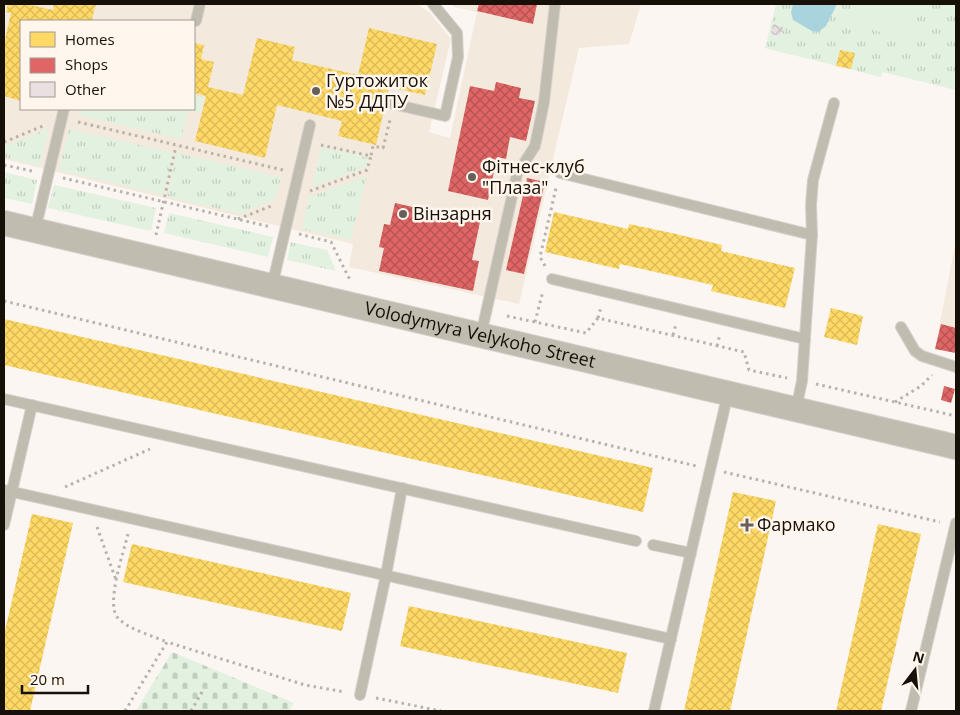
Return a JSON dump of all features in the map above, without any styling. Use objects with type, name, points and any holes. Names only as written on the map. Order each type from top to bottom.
[{"type":"street","name":"Volodymyra Velykoho Street","points":[[4,223],[956,447]]},
{"type":"lane","points":[[196,21],[200,4]]},
{"type":"lane","points":[[394,104],[445,116],[458,57],[457,34],[433,4]]},
{"type":"lane","points":[[481,335],[517,174],[535,146],[544,102],[555,4]]},
{"type":"lane","points":[[796,409],[802,382],[812,235],[811,205],[813,180],[834,103]]},
{"type":"lane","points":[[35,230],[62,113]]},
{"type":"lane","points":[[272,286],[310,124]]},
{"type":"lane","points":[[560,173],[812,235]]},
{"type":"lane","points":[[550,274],[805,338]]},
{"type":"lane","points":[[901,328],[915,350],[922,356],[953,366]]},
{"type":"lane","points":[[654,711],[728,393]]},
{"type":"lane","points":[[4,399],[636,540]]},
{"type":"lane","points":[[4,525],[8,490],[32,405]]},
{"type":"lane","points":[[360,695],[386,576],[402,488]]},
{"type":"lane","points":[[8,490],[670,639]]},
{"type":"lane","points":[[911,711],[956,524]]},
{"type":"lane","points":[[653,544],[691,553]]},
{"type":"path","points":[[4,142],[62,113],[176,146],[298,174]]},
{"type":"path","points":[[306,141],[371,156],[373,146],[383,148],[389,123]]},
{"type":"path","points":[[151,258],[176,146]]},
{"type":"path","points":[[550,274],[540,258],[560,173]]},
{"type":"path","points":[[535,322],[544,286]]},
{"type":"path","points":[[4,301],[710,469],[956,524]]},
{"type":"path","points":[[894,402],[921,386],[934,373],[953,366]]},
{"type":"path","points":[[41,498],[176,438]]},
{"type":"path","points":[[90,509],[117,581]]},
{"type":"path","points":[[131,518],[112,604],[114,613],[118,618],[134,628],[167,642],[305,685],[441,711]]},
{"type":"path","points":[[125,711],[167,642]]},
{"type":"path","points":[[191,711],[202,692]]},
{"type":"shaded area","points":[[4,4],[417,4],[430,13],[451,39],[429,132],[450,138],[477,12],[453,7],[453,4],[641,4],[629,44],[579,48],[519,304],[349,267],[353,244],[4,159]]},
{"type":"shaded area","points":[[956,240],[956,353],[935,349]]},
{"type":"green space","points":[[776,4],[956,4],[956,90],[882,72],[881,77],[765,48]]},
{"type":"green space","points":[[859,4],[920,4],[911,40],[854,25]]},
{"type":"green space","points":[[195,94],[204,97],[200,113],[188,110],[195,110]]},
{"type":"green space","points":[[80,110],[188,110],[181,139],[79,115]]},
{"type":"green space","points":[[49,128],[40,166],[4,157],[4,147]]},
{"type":"green space","points":[[69,129],[174,153],[164,195],[59,170]]},
{"type":"green space","points":[[321,147],[369,158],[366,167],[312,187]]},
{"type":"green space","points":[[176,153],[281,177],[275,199],[240,214],[167,196]]},
{"type":"green space","points":[[4,172],[37,180],[32,204],[4,198]]},
{"type":"green space","points":[[367,176],[351,240],[302,229],[309,197]]},
{"type":"green space","points":[[54,185],[156,208],[151,231],[48,208]]},
{"type":"green space","points":[[169,213],[273,237],[268,257],[164,233]]},
{"type":"green space","points":[[291,242],[327,250],[336,271],[287,260]]},
{"type":"green space","points":[[172,652],[294,703],[289,711],[136,711]]},
{"type":"water","points":[[793,4],[837,4],[826,26],[818,32],[812,31],[793,20],[791,12]]},
{"type":"building: Homes","points":[[8,4],[26,4],[53,10],[54,4],[96,4],[92,19],[95,20],[20,20],[20,101],[4,96],[4,44],[11,13],[6,12]]},
{"type":"building: Homes","name":"Гуртожиток №5 ДДПУ","points":[[369,28],[437,44],[425,95],[389,87],[376,145],[338,136],[342,121],[277,105],[265,158],[195,141],[206,96],[195,93],[195,43],[204,45],[201,59],[214,62],[208,87],[243,95],[257,38],[295,47],[292,60],[358,75]]},
{"type":"building: Homes","points":[[840,50],[855,53],[851,69],[836,66]]},
{"type":"building: Homes","points":[[554,212],[628,229],[629,224],[676,234],[722,245],[721,251],[795,268],[785,308],[711,291],[713,285],[620,264],[619,269],[545,252]]},
{"type":"building: Homes","points":[[831,308],[863,316],[857,345],[824,337]]},
{"type":"building: Homes","points":[[4,319],[653,468],[643,512],[4,365]]},
{"type":"building: Homes","points":[[733,492],[776,501],[730,711],[684,711]]},
{"type":"building: Homes","points":[[32,514],[73,523],[30,711],[4,711],[4,635]]},
{"type":"building: Homes","points":[[878,524],[921,534],[881,711],[836,711]]},
{"type":"building: Homes","points":[[132,544],[351,593],[342,631],[123,582]]},
{"type":"building: Homes","points":[[409,606],[627,653],[618,693],[400,646]]},
{"type":"building: Shops","points":[[479,4],[537,4],[533,24],[477,11]]},
{"type":"building: Shops","points":[[496,82],[521,88],[519,98],[535,101],[526,141],[510,137],[506,159],[497,157],[488,200],[448,191],[470,86],[494,91]]},
{"type":"building: Shops","points":[[527,178],[545,182],[524,274],[506,270]]},
{"type":"building: Shops","points":[[395,203],[480,222],[472,260],[479,261],[473,291],[379,271],[384,248],[379,247],[384,224],[390,225]]},
{"type":"building: Shops","points":[[941,324],[956,328],[956,353],[935,349]]},
{"type":"building: Shops","points":[[944,386],[955,389],[951,403],[941,400]]},
{"type":"building: Other","points":[[773,24],[783,27],[780,36],[771,34]]},
{"type":"place","name":"Гуртожиток №5 ДДПУ","points":[[316,91]]},
{"type":"place","name":"Фітнес-клуб \"Плаза\"","points":[[472,177]]},
{"type":"place","name":"Вінзарня","points":[[403,214]]},
{"type":"place","name":"Фармако","points":[[747,525]]}]
